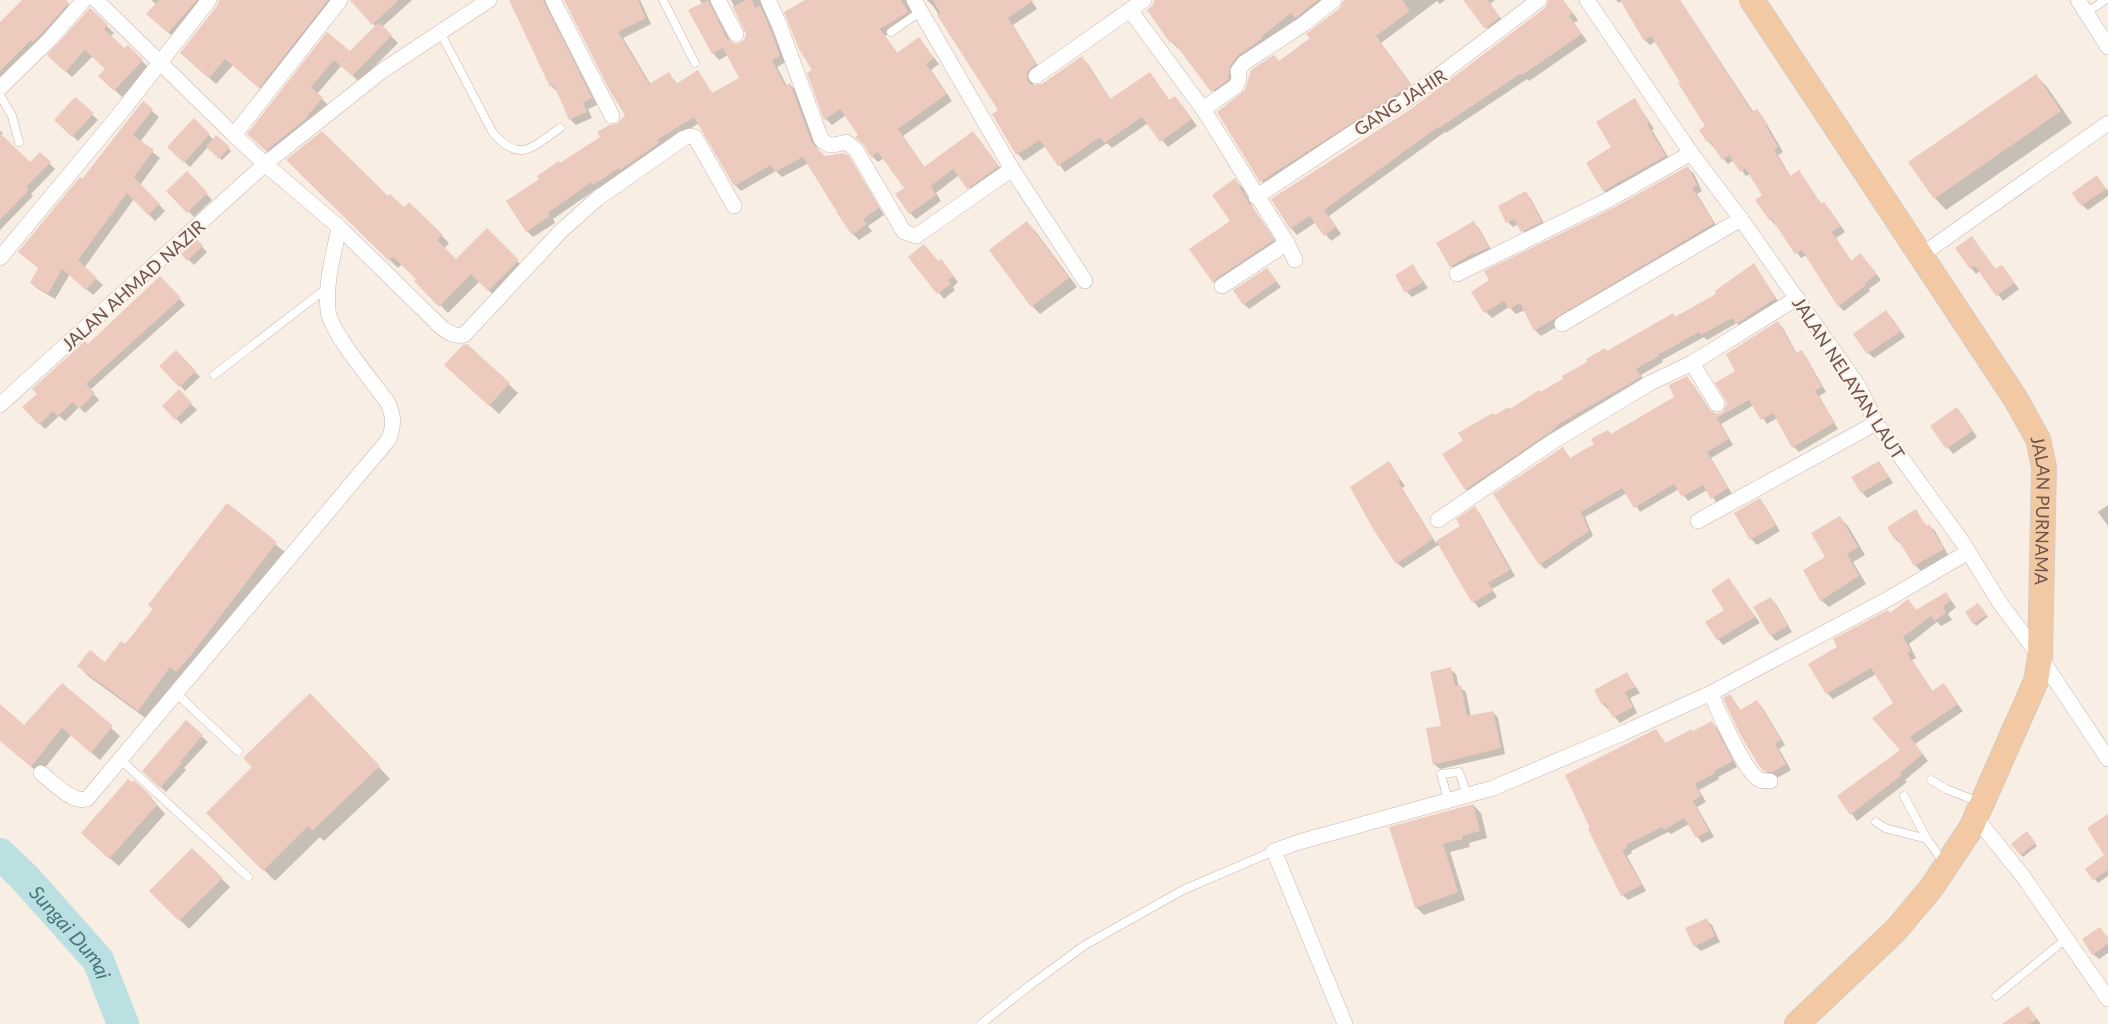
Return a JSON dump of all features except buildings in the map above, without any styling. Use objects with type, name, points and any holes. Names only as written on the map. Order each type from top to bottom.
[{"type":"main road","name":"JALAN PURNAMA","points":[[1752,0],[2014,398],[2038,439],[2044,467],[2040,657],[2036,681],[1979,811],[1932,887],[1896,930],[1797,1024]]},
{"type":"street","points":[[0,88],[50,39],[84,0]]},
{"type":"street","points":[[96,0],[159,64],[265,164],[339,226],[442,328],[458,336],[464,335],[561,231],[598,198],[684,138],[695,137],[734,206]]},
{"type":"street","points":[[0,258],[159,64],[208,0]]},
{"type":"street","points":[[234,135],[340,0]]},
{"type":"street","name":"JALAN AHMAD NAZIR","points":[[0,405],[265,164],[381,71],[489,0]]},
{"type":"street","points":[[553,0],[612,116]]},
{"type":"street","points":[[718,0],[736,34]]},
{"type":"street","points":[[768,0],[821,139],[825,144],[831,146],[846,142],[850,144],[904,232],[916,236],[1012,169]]},
{"type":"street","points":[[1036,76],[1144,0]]},
{"type":"street","points":[[1203,109],[1236,86],[1239,79],[1238,71],[1244,63],[1305,23],[1334,0]]},
{"type":"street","name":"GANG JAHIR","points":[[1256,197],[1405,101],[1539,0]]},
{"type":"street","name":"JALAN NELAYAN LAUT","points":[[1587,0],[1691,153],[1741,219],[1859,387],[1876,423],[1968,552],[2108,759]]},
{"type":"street","points":[[2078,0],[2108,47]]},
{"type":"street","points":[[917,6],[1012,169],[1085,281]]},
{"type":"street","points":[[1130,10],[1203,109],[1256,197],[1287,243],[1295,260]]},
{"type":"street","points":[[1920,256],[2108,123]]},
{"type":"street","points":[[1457,274],[1610,199],[1691,153]]},
{"type":"street","points":[[1562,324],[1741,219]]},
{"type":"street","points":[[41,773],[73,798],[82,801],[87,799],[389,439],[394,425],[393,414],[334,328],[328,312],[328,288],[339,226]]},
{"type":"street","points":[[1222,286],[1287,243]]},
{"type":"street","points":[[1438,520],[1552,442],[1650,383],[1692,363],[1797,298]]},
{"type":"street","points":[[1692,363],[1717,404]]},
{"type":"street","points":[[1698,521],[1876,423]]},
{"type":"street","points":[[1345,1024],[1274,851],[1493,788],[1623,734],[1711,693],[1890,598],[1968,552]]},
{"type":"street","points":[[1711,693],[1722,721],[1750,772],[1757,778],[1770,781]]},
{"type":"street","points":[[1979,811],[2108,999]]},
{"type":"lane","points":[[663,0],[695,63]]},
{"type":"lane","points":[[2086,13],[2105,0]]},
{"type":"lane","points":[[891,32],[917,6]]},
{"type":"lane","points":[[439,31],[494,133],[502,143],[518,151],[527,149],[560,128]]},
{"type":"lane","points":[[0,95],[12,116],[19,142]]},
{"type":"lane","points":[[214,375],[328,288]]},
{"type":"lane","points":[[177,694],[238,751]]},
{"type":"lane","points":[[121,760],[248,878]]},
{"type":"lane","points":[[1448,800],[1441,774],[1459,772],[1467,795]]},
{"type":"lane","points":[[1931,780],[1979,811]]},
{"type":"lane","points":[[1904,796],[1927,839],[1946,866]]},
{"type":"lane","points":[[1876,822],[1885,828],[1927,839]]},
{"type":"lane","points":[[981,1024],[1085,945],[1183,890],[1274,851]]},
{"type":"lane","points":[[1996,996],[2066,939]]},
{"type":"waterway","name":"Sungai Dumai","points":[[0,854],[24,877],[98,960],[123,1024]]}]
